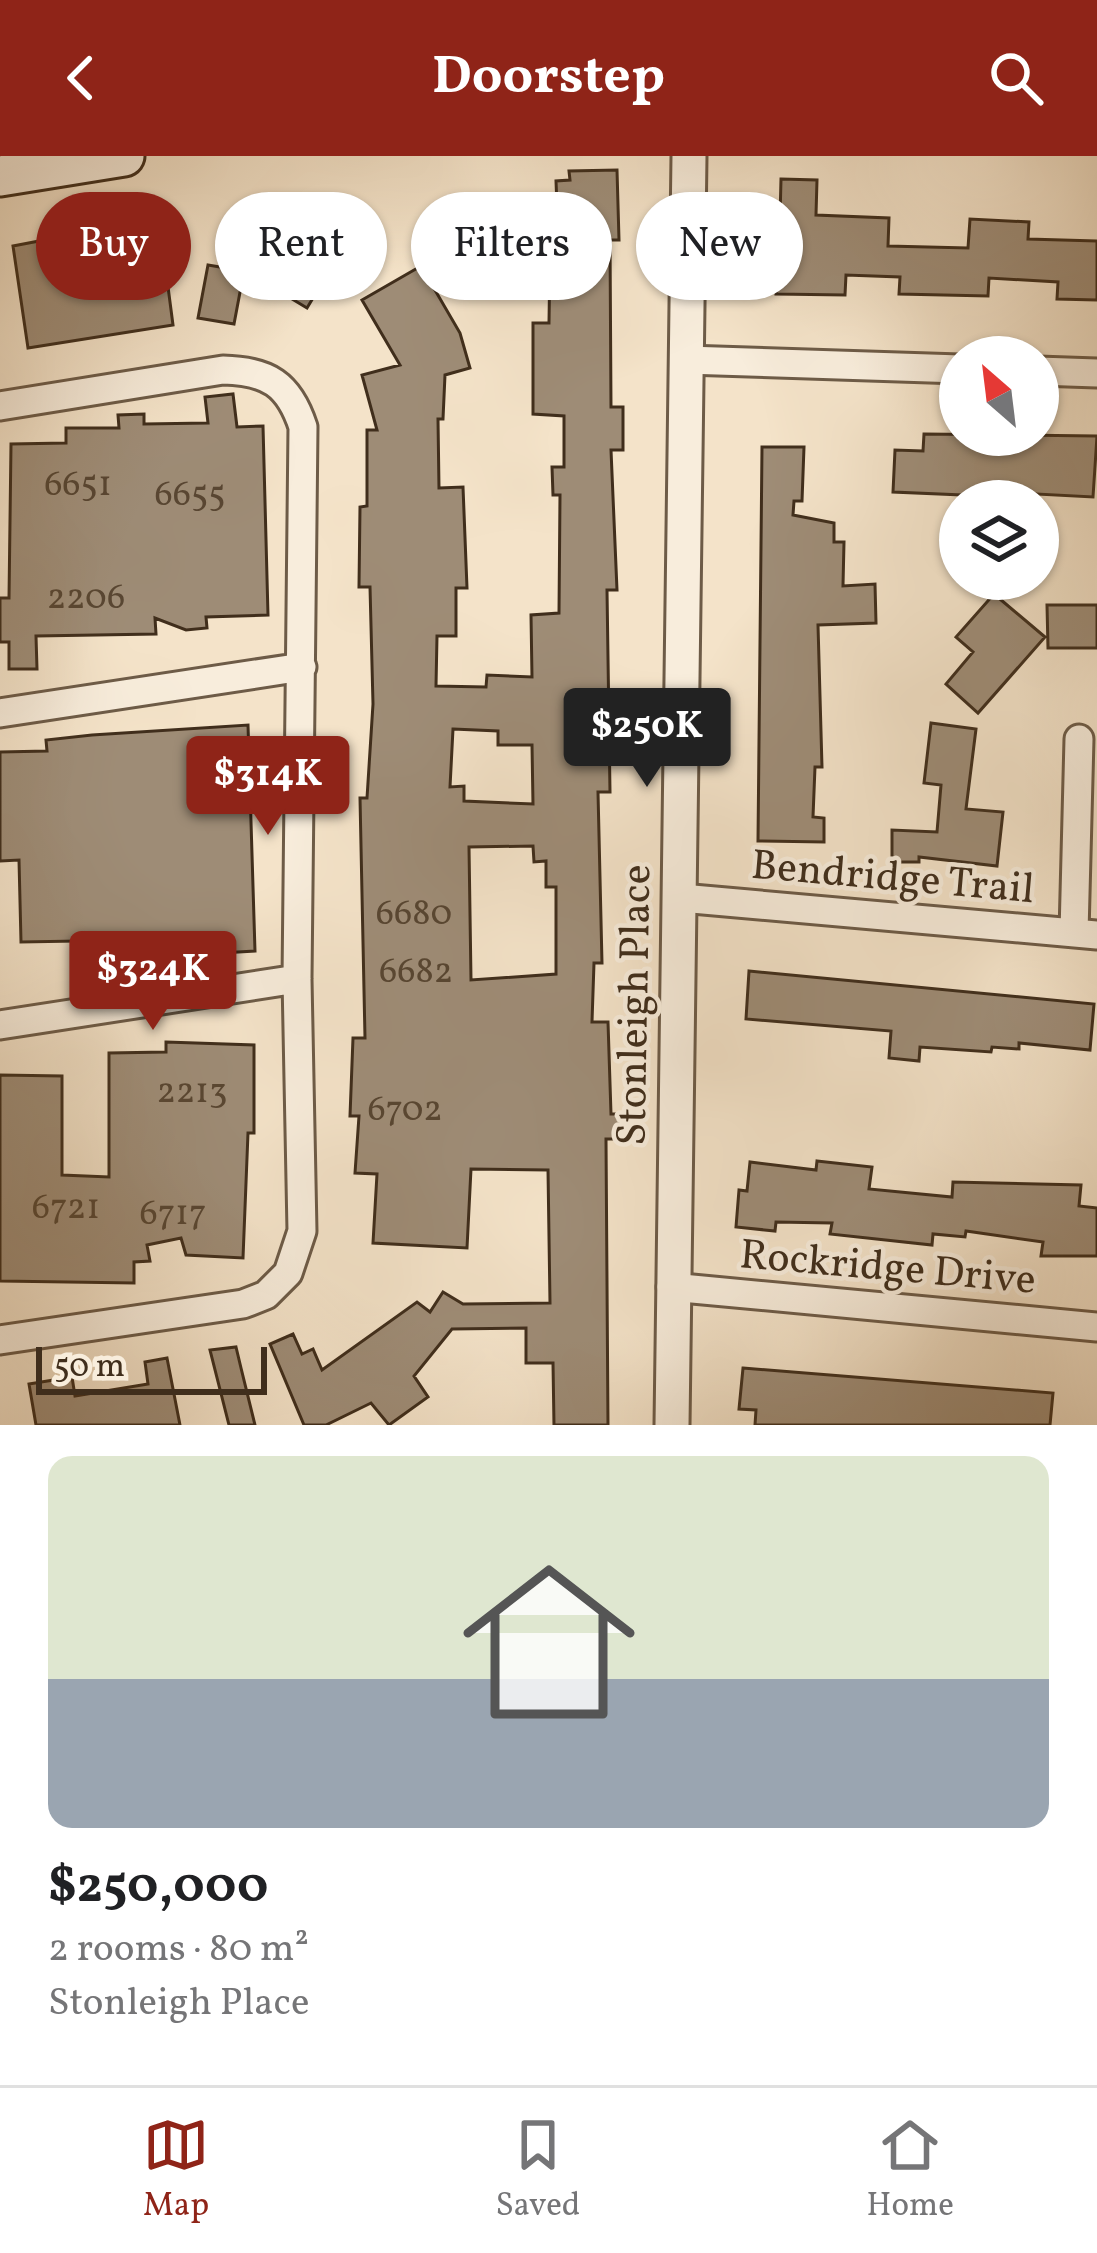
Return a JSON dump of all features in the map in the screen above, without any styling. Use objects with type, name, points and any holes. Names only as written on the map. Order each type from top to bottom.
[{"type":"main road","points":[[0,176],[124,156]]},
{"type":"street","name":"Stonleigh Place","points":[[672,1425],[670,1287],[681,898],[689,156]]},
{"type":"street","points":[[686,360],[939,368]]},
{"type":"street","points":[[0,406],[223,370],[257,370],[282,384],[304,427],[297,979],[302,1231],[288,1273],[266,1295],[243,1304],[0,1340]]},
{"type":"street","points":[[1059,372],[1097,373]]},
{"type":"street","points":[[0,713],[302,667]]},
{"type":"street","points":[[1079,739],[1085,934]]},
{"type":"street","name":"Bendridge Trail","points":[[681,898],[1085,934]]},
{"type":"street","points":[[0,1025],[297,979]]},
{"type":"street","name":"Rockridge Drive","points":[[670,1287],[1097,1328]]},
{"type":"building","points":[[617,170],[619,240],[612,240],[612,192],[556,192],[556,181],[570,180],[569,171]]},
{"type":"building","points":[[781,179],[817,180],[816,215],[889,218],[888,246],[968,248],[970,219],[1029,222],[1028,239],[1097,241],[1097,300],[1057,299],[1058,282],[989,278],[988,296],[899,294],[900,277],[846,275],[845,295],[803,294],[803,192],[781,192]]},
{"type":"building","points":[[36,242],[36,300],[170,300],[173,325],[28,348],[13,246]]},
{"type":"building","points":[[208,265],[215,266],[215,300],[239,300],[234,324],[198,318]]},
{"type":"building","points":[[411,272],[411,300],[441,300],[460,333],[470,368],[445,375],[443,419],[438,419],[439,488],[463,487],[467,588],[456,588],[456,636],[437,636],[436,686],[486,687],[487,675],[532,677],[531,615],[559,613],[560,495],[553,495],[552,467],[564,467],[564,416],[533,414],[533,323],[549,323],[549,300],[610,300],[611,407],[623,407],[623,450],[611,450],[617,590],[607,590],[610,792],[598,792],[602,963],[594,963],[592,1022],[608,1022],[611,1114],[619,1114],[620,1139],[606,1139],[608,1425],[554,1425],[553,1363],[526,1363],[526,1328],[452,1329],[414,1376],[428,1397],[389,1425],[371,1403],[326,1425],[304,1425],[270,1344],[293,1334],[302,1354],[313,1349],[322,1370],[417,1302],[430,1312],[443,1292],[463,1304],[550,1303],[548,1170],[471,1169],[467,1248],[373,1243],[377,1174],[355,1173],[359,1116],[350,1116],[353,1038],[365,1038],[360,798],[367,798],[373,704],[370,587],[359,587],[360,507],[367,506],[367,430],[377,430],[362,375],[400,365],[362,300],[387,300],[387,286]],"holes":[[[453,729],[498,731],[498,745],[532,745],[533,804],[464,801],[464,786],[450,787]],[[533,846],[534,862],[546,861],[546,887],[556,887],[556,974],[471,980],[469,847]]]},
{"type":"building","points":[[233,394],[237,427],[263,426],[268,615],[206,617],[207,628],[186,630],[155,618],[156,634],[36,636],[37,669],[9,669],[9,642],[0,642],[0,598],[9,598],[11,444],[66,443],[66,428],[119,428],[118,415],[144,414],[144,424],[208,423],[205,397]]},
{"type":"building","points":[[924,434],[939,434],[939,456],[1059,456],[1059,436],[1097,436],[1093,497],[1059,495],[1059,480],[939,480],[939,494],[893,492],[895,450],[923,451]]},
{"type":"building","points":[[762,447],[804,447],[802,501],[794,501],[793,515],[834,523],[834,542],[844,542],[843,586],[875,584],[876,623],[818,625],[822,767],[815,767],[813,817],[824,818],[824,842],[758,841]]},
{"type":"building","points":[[989,600],[1001,600],[1045,637],[978,713],[946,684],[973,652],[956,637]]},
{"type":"building","points":[[1047,605],[1097,605],[1097,648],[1048,648]]},
{"type":"building","points":[[931,723],[976,729],[966,809],[1003,812],[997,866],[919,857],[919,862],[892,862],[892,830],[937,832],[941,785],[924,783]]},
{"type":"building","points":[[248,725],[255,951],[136,958],[136,940],[21,942],[19,860],[0,861],[0,752],[47,751],[46,740]]},
{"type":"building","points":[[749,971],[1094,1004],[1090,1050],[1019,1043],[1019,1049],[992,1047],[991,1052],[920,1047],[919,1061],[889,1058],[891,1031],[746,1019]]},
{"type":"building","points":[[166,1042],[254,1045],[254,1133],[248,1133],[243,1258],[186,1255],[181,1238],[147,1245],[150,1261],[134,1262],[134,1283],[0,1281],[0,1075],[62,1076],[62,1175],[109,1177],[109,1053],[166,1052]]},
{"type":"building","points":[[817,1161],[872,1167],[869,1189],[952,1197],[953,1182],[1081,1185],[1079,1206],[1097,1208],[1097,1256],[1041,1256],[1043,1242],[966,1231],[965,1237],[933,1234],[932,1245],[830,1234],[832,1223],[776,1222],[775,1231],[736,1227],[739,1190],[747,1191],[750,1162],[816,1170]]},
{"type":"building","points":[[236,1347],[255,1425],[229,1425],[210,1350]]},
{"type":"building","points":[[167,1358],[180,1425],[36,1425],[29,1384],[72,1377],[75,1396],[148,1384],[145,1362]]},
{"type":"building","points":[[743,1368],[1053,1393],[1050,1425],[755,1425],[756,1410],[739,1409]]}]
